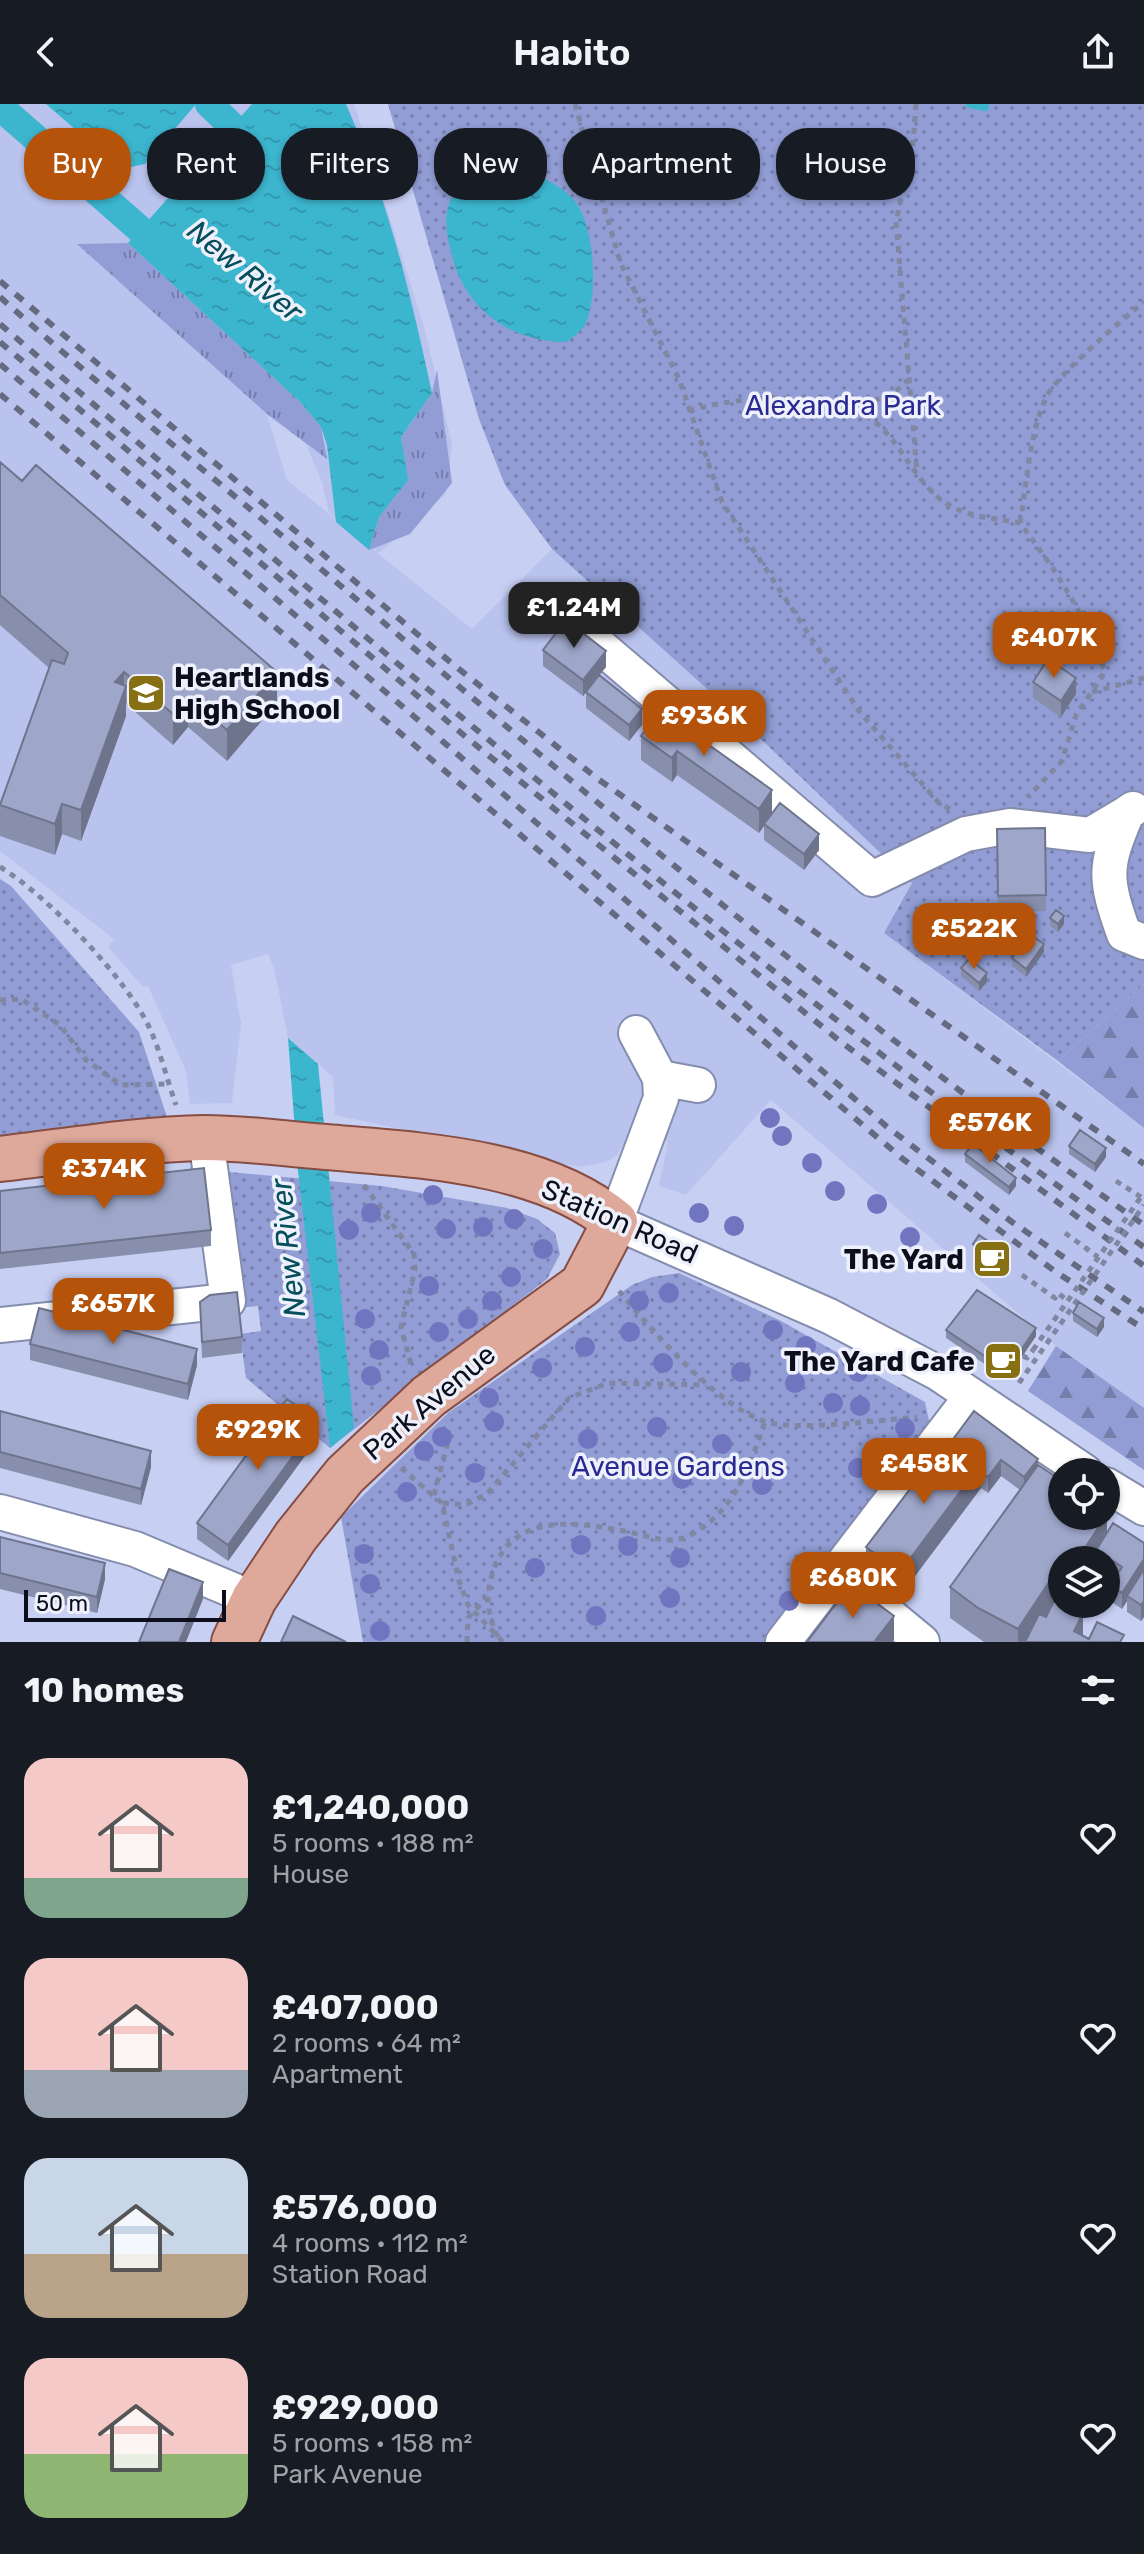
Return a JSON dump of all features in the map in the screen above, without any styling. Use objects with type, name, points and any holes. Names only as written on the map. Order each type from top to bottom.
[{"type":"main road","name":"Station Road","points":[[0,1159],[193,1128],[310,1146],[466,1162],[589,1200],[615,1222]]},
{"type":"main road","name":"Park Avenue","points":[[234,1642],[254,1599],[314,1509],[345,1475],[429,1396],[582,1285],[615,1222]]},
{"type":"street","points":[[567,618],[872,879],[966,834],[1010,826],[1090,835],[1136,807]]},
{"type":"street","points":[[1136,807],[1109,856],[1108,891],[1124,934],[1144,942]]},
{"type":"street","points":[[615,1222],[657,1112],[660,1078],[636,1033]]},
{"type":"street","points":[[660,1078],[698,1085]]},
{"type":"street","points":[[0,1325],[228,1301],[193,1128]]},
{"type":"street","name":"Station Road","points":[[615,1222],[829,1316],[938,1373],[1064,1458]]},
{"type":"street","points":[[783,1642],[971,1397]]},
{"type":"street","points":[[1120,1493],[1144,1508]]},
{"type":"street","points":[[0,1512],[135,1549],[254,1599]]},
{"type":"street","points":[[837,1572],[922,1642]]},
{"type":"path","points":[[575,104],[620,262],[679,379],[722,502],[851,698],[939,803],[963,816]]},
{"type":"path","points":[[916,105],[913,144],[896,222],[918,474]]},
{"type":"path","points":[[1020,523],[1027,470],[1047,395],[1113,328],[1144,302]]},
{"type":"path","points":[[851,411],[896,391],[909,379]]},
{"type":"path","points":[[689,411],[739,399],[809,399],[851,411],[882,428],[918,474],[958,510],[1020,523],[1053,568],[1093,635],[1105,672],[1076,715],[1062,761],[1024,801]]},
{"type":"path","points":[[1092,692],[1144,678]]},
{"type":"path","points":[[0,867],[15,876],[78,935],[123,985],[150,1028],[168,1084],[193,1128]]},
{"type":"path","points":[[0,1000],[21,999],[60,1025],[86,1060],[121,1085],[168,1084]]},
{"type":"path","points":[[360,1177],[373,1201],[414,1254],[415,1270],[401,1327],[413,1374]]},
{"type":"path","points":[[1023,1356],[1027,1358],[1033,1350],[1141,1197],[1116,1181]]},
{"type":"path","points":[[1019,1383],[1144,1205]]},
{"type":"path","points":[[1065,1233],[1098,1257]]},
{"type":"path","points":[[1022,1275],[1055,1298],[1058,1293],[1068,1301]]},
{"type":"path","points":[[618,1291],[707,1385],[765,1422],[817,1424],[924,1417]]},
{"type":"path","points":[[442,1503],[465,1505],[487,1494],[569,1398],[608,1383],[707,1385]]},
{"type":"path","points":[[434,1495],[449,1438],[445,1419]]},
{"type":"path","points":[[467,1642],[465,1627],[473,1611],[481,1607],[488,1596],[503,1547],[517,1534],[540,1527],[573,1525],[625,1531],[667,1543],[693,1535],[722,1513],[748,1470],[765,1422]]},
{"type":"path","points":[[389,1459],[442,1503],[459,1581],[473,1611],[500,1639]]},
{"type":"path","points":[[488,1596],[489,1620],[500,1639]]},
{"type":"shaded area","points":[[0,104],[354,104],[362,128],[281,128],[281,200],[384,200],[424,327],[452,444],[446,494],[379,553],[329,513],[322,482],[306,444],[267,415],[287,480],[472,629],[552,549],[726,706],[912,883],[884,933],[1144,1128],[1144,1470],[1028,1391],[1056,1346],[771,1100],[686,1195],[659,1186],[668,1142],[634,1127],[617,1155],[606,1162],[579,1167],[335,1115],[333,1077],[288,1038],[274,968],[268,954],[231,965],[241,1023],[232,1103],[190,1104],[186,1071],[148,986],[143,987],[108,947],[114,939],[0,851]]},
{"type":"green space","name":"Alexandra Park","points":[[388,104],[1144,104],[1144,984],[1058,1061],[884,933],[912,883],[726,706],[552,549],[505,485],[479,419],[416,200],[418,128],[395,128]]},
{"type":"green space","points":[[128,243],[301,403],[321,427],[327,459],[266,413],[77,244]]},
{"type":"green space","points":[[437,370],[452,483],[410,534],[369,550],[379,517],[407,481],[401,437],[432,393]]},
{"type":"green space","points":[[0,879],[11,886],[139,1032],[167,1117],[0,1138]]},
{"type":"green space","points":[[1144,984],[1144,1128],[1058,1061]]},
{"type":"green space","points":[[219,1171],[382,1186],[507,1208],[537,1219],[555,1233],[560,1254],[547,1279],[330,1448],[246,1378],[240,1334],[261,1331],[258,1306],[237,1308]]},
{"type":"green space","name":"Avenue Gardens","points":[[679,1273],[781,1321],[925,1402],[930,1425],[766,1642],[363,1642],[341,1517],[448,1413],[632,1285],[652,1277]]},
{"type":"green space","points":[[1056,1346],[1144,1408],[1144,1470],[1028,1391]]},
{"type":"water","points":[[46,104],[196,104],[176,128],[147,128],[147,162],[131,167],[131,128],[74,128]]},
{"type":"water","points":[[252,104],[346,104],[356,128],[281,128],[281,200],[382,200],[386,211],[432,393],[401,437],[408,480],[379,517],[369,550],[336,522],[327,445],[321,427],[301,403],[128,243],[166,200],[265,200],[265,128],[231,128]]},
{"type":"water","points":[[547,180],[563,191],[563,200],[573,200],[586,223],[593,278],[589,312],[579,332],[567,342],[547,341],[510,329],[480,307],[468,293],[452,256],[447,232],[451,200],[547,200]]},
{"type":"water","points":[[288,1038],[318,1064],[354,1428],[330,1448],[298,1171]]},
{"type":"building","points":[[0,462],[22,481],[36,465],[277,672],[227,730],[188,697],[173,714],[124,672],[115,682],[126,686],[81,810],[62,804],[55,824],[0,805],[52,660],[64,664],[68,653],[0,595]]},
{"type":"building","points":[[566,620],[606,651],[583,680],[543,650]]},
{"type":"building","points":[[1048,659],[1076,678],[1061,701],[1033,682]]},
{"type":"building","points":[[599,675],[642,709],[629,725],[586,692]]},
{"type":"building","points":[[660,710],[772,790],[759,809],[677,751],[672,758],[641,736]]},
{"type":"building","points":[[780,803],[819,834],[804,854],[764,824]]},
{"type":"building","points":[[1045,828],[1046,895],[998,896],[997,829]]},
{"type":"building","points":[[1056,910],[1064,916],[1058,924],[1050,918]]},
{"type":"building","points":[[1029,934],[1044,944],[1026,969],[1012,958]]},
{"type":"building","points":[[969,959],[987,973],[979,983],[961,968]]},
{"type":"building","points":[[1080,1130],[1106,1148],[1095,1164],[1069,1146]]},
{"type":"building","points":[[973,1144],[1016,1178],[1009,1187],[965,1154]]},
{"type":"building","points":[[204,1168],[211,1230],[0,1253],[0,1191]]},
{"type":"building","points":[[979,1235],[1007,1254],[1000,1265],[973,1244]]},
{"type":"building","points":[[977,1290],[1036,1328],[1007,1371],[946,1330]]},
{"type":"building","points":[[237,1292],[242,1337],[202,1342],[200,1302],[210,1295]]},
{"type":"building","points":[[1079,1302],[1104,1318],[1097,1329],[1073,1313]]},
{"type":"building","points":[[39,1308],[197,1349],[188,1384],[30,1344]]},
{"type":"building","points":[[287,1399],[318,1422],[228,1545],[197,1523]]},
{"type":"building","points":[[0,1411],[151,1451],[141,1489],[0,1452]]},
{"type":"building","points":[[974,1411],[1038,1459],[1024,1477],[1001,1460],[988,1477],[981,1472],[981,1464],[951,1442]]},
{"type":"building","points":[[948,1439],[981,1464],[900,1572],[866,1547]]},
{"type":"building","points":[[1038,1465],[1048,1472],[1048,1530],[1097,1530],[1086,1546],[1048,1546],[1048,1584],[1018,1629],[978,1608],[950,1587]]},
{"type":"building","points":[[1120,1528],[1144,1543],[1144,1559],[1122,1593],[1120,1546],[1099,1546],[1109,1530],[1120,1530]]},
{"type":"building","points":[[0,1537],[105,1563],[97,1597],[0,1573]]},
{"type":"building","points":[[169,1569],[203,1582],[179,1642],[139,1642]]},
{"type":"building","points":[[1144,1569],[1144,1601],[1141,1605],[1127,1596]]},
{"type":"building","points":[[851,1584],[894,1616],[874,1642],[807,1642]]},
{"type":"building","points":[[1048,1613],[1048,1618],[1080,1618],[1074,1631],[1089,1639],[1097,1622],[1124,1635],[1120,1642],[1025,1642],[1039,1614],[1046,1617]]},
{"type":"building","points":[[293,1616],[346,1642],[281,1642]]},
{"type":"waterway","points":[[209,104],[232,126]]},
{"type":"waterway","points":[[970,104],[985,107]]},
{"type":"waterway","name":"New River","points":[[0,107],[167,253]]},
{"type":"railway","points":[[0,281],[455,666],[598,779],[1144,1164]]},
{"type":"railway","points":[[0,297],[109,392],[711,896],[925,1064],[1144,1225]]},
{"type":"railway","points":[[0,324],[420,682],[704,916],[995,1140],[1144,1247]]},
{"type":"railway","points":[[0,342],[466,737],[841,1042],[1144,1266]]},
{"type":"railway","points":[[0,364],[395,700],[886,1126],[1012,1222],[1144,1312]]},
{"type":"railway","points":[[0,394],[903,1159],[1056,1272],[1144,1329]]},
{"type":"place","name":"Heartlands High School","points":[[146,693]]},
{"type":"place","name":"The Yard","points":[[992,1259]]},
{"type":"place","name":"The Yard Cafe","points":[[1003,1361]]}]
